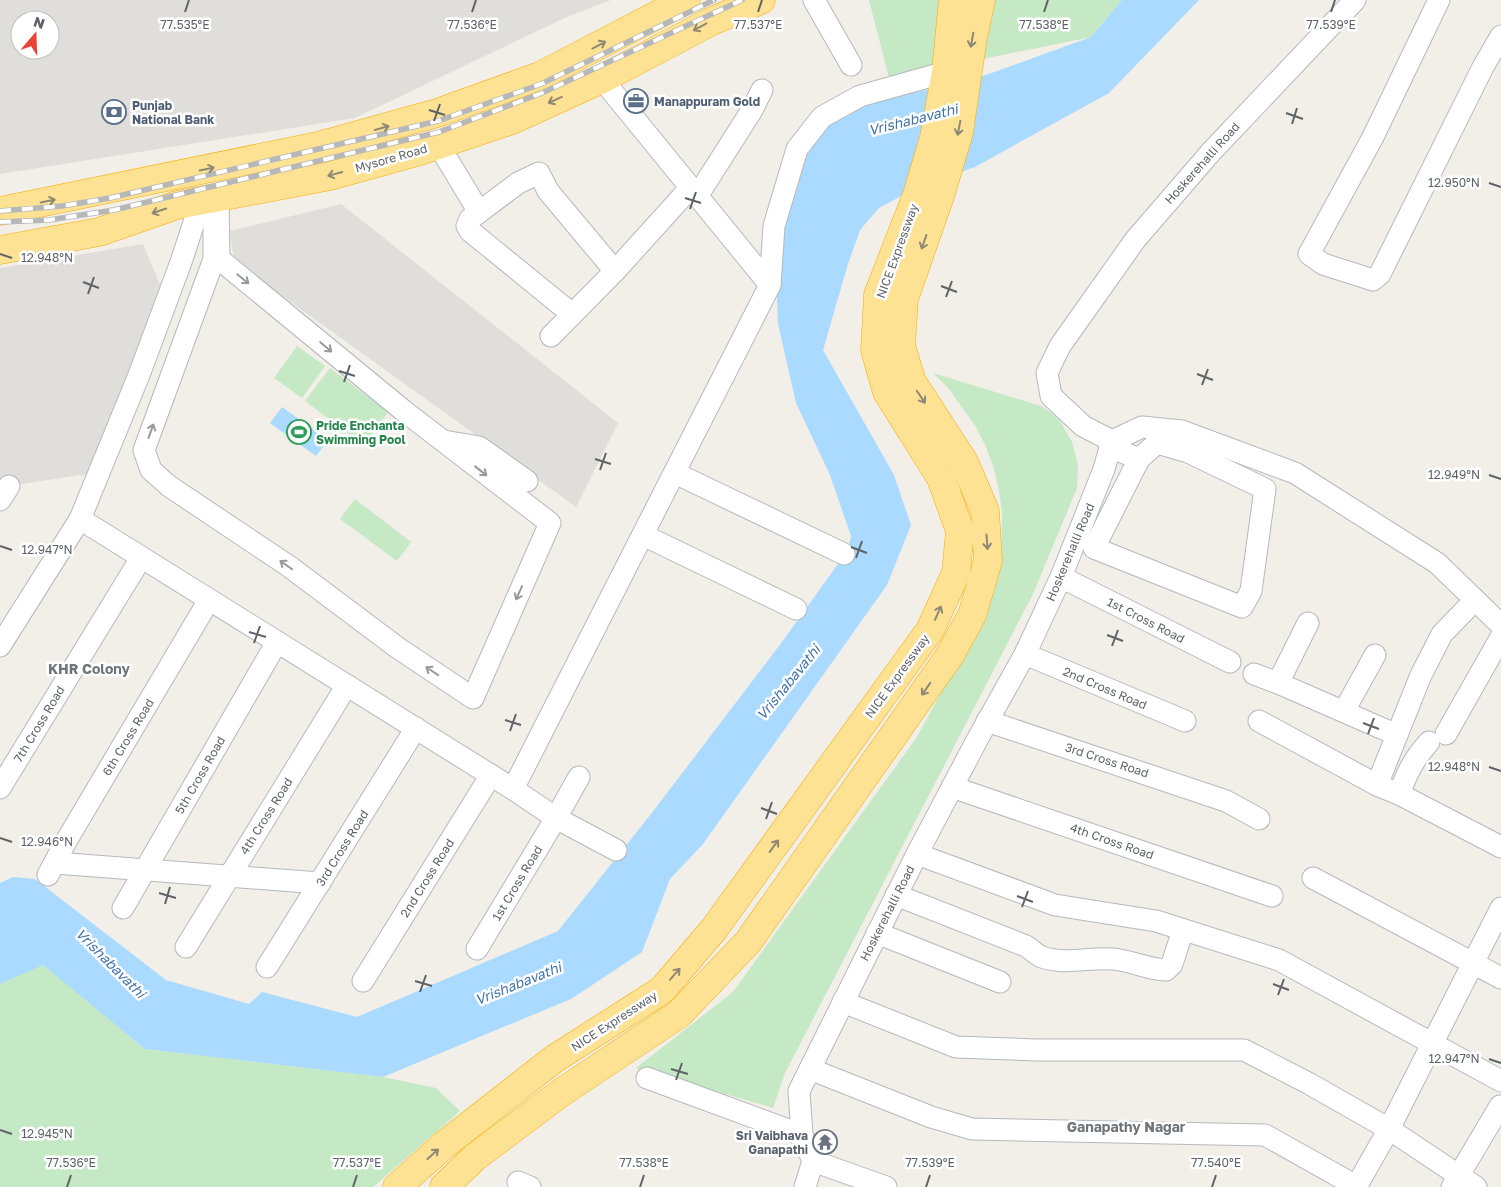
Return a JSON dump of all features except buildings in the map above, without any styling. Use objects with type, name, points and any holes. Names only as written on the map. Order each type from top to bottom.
[{"type":"highway","points":[[0,211],[318,146],[437,113],[540,76],[686,0]]},
{"type":"highway","name":"Mysore Road","points":[[0,250],[99,232],[177,205],[330,176],[512,120],[602,79],[710,22],[761,0]]},
{"type":"highway","name":"NICE Expressway","points":[[952,79],[953,0]]},
{"type":"highway","name":"NICE Expressway","points":[[444,1187],[474,1158],[562,1092],[679,1014],[748,942],[950,655],[972,615],[988,561],[985,511],[964,462],[912,382],[901,346],[904,299],[929,196],[934,138],[952,79],[972,37],[981,0]]},
{"type":"highway","name":"NICE Expressway","points":[[397,1187],[444,1145],[554,1059],[662,990],[714,930],[930,630],[956,573],[960,531],[941,478],[888,392],[874,350],[878,296],[929,196]]},
{"type":"street","points":[[814,0],[851,65]]},
{"type":"street","name":"Hoskerehalli Road","points":[[813,1161],[802,1135],[799,1091],[917,854],[1024,654],[1061,577],[1104,469],[1111,444],[1083,426],[1051,396],[1047,373],[1060,346],[1141,233],[1211,152],[1355,0]]},
{"type":"street","points":[[1439,0],[1373,137],[1309,254],[1323,264],[1373,280],[1380,274],[1483,67],[1501,36]]},
{"type":"street","points":[[602,79],[770,285]]},
{"type":"street","points":[[513,789],[770,285],[774,226],[797,149],[822,117],[860,96],[952,79]]},
{"type":"street","points":[[551,336],[694,191],[752,110],[762,90]]},
{"type":"street","points":[[438,144],[479,212]]},
{"type":"street","points":[[572,314],[470,231],[467,226],[470,219],[518,183],[539,173],[548,191],[615,271]]},
{"type":"street","points":[[211,198],[219,259],[404,411],[550,524],[473,698],[398,648],[309,582],[169,486],[152,470],[144,450],[214,259],[211,198]]},
{"type":"street","points":[[0,646],[80,518],[139,374],[181,262],[211,198]]},
{"type":"street","points":[[1111,444],[1142,427],[1182,431],[1295,473],[1437,563],[1501,625]]},
{"type":"street","points":[[442,440],[479,447],[527,481]]},
{"type":"street","points":[[1157,443],[1188,452],[1265,489],[1250,591],[1242,607],[1094,548],[1139,459],[1157,443]]},
{"type":"street","points":[[1111,444],[1139,459]]},
{"type":"street","points":[[675,472],[844,554]]},
{"type":"street","points":[[80,518],[141,558],[491,775],[556,818],[616,850]]},
{"type":"street","points":[[642,535],[796,609]]},
{"type":"street","name":"7th Cross Road","points":[[0,788],[141,558]]},
{"type":"street","name":"1st Cross Road","points":[[1061,577],[1230,662]]},
{"type":"street","points":[[309,582],[312,600],[357,630]]},
{"type":"street","name":"6th Cross Road","points":[[144,870],[51,869],[209,600]]},
{"type":"street","points":[[1377,785],[1421,675],[1442,634],[1475,600]]},
{"type":"street","points":[[1278,683],[1308,622]]},
{"type":"street","points":[[1399,794],[1406,774],[1415,757],[1437,738],[1501,637]]},
{"type":"street","name":"5th Cross Road","points":[[122,908],[278,642]]},
{"type":"street","name":"2nd Cross Road","points":[[1024,654],[1185,721]]},
{"type":"street","points":[[1344,711],[1375,655]]},
{"type":"street","points":[[1254,674],[1397,735]]},
{"type":"street","name":"4th Cross Road","points":[[186,947],[346,685]]},
{"type":"street","name":"3rd Cross Road","points":[[987,721],[1226,801],[1259,820]]},
{"type":"street","points":[[1259,721],[1377,785],[1399,794],[1501,847]]},
{"type":"street","name":"3rd Cross Road","points":[[268,967],[416,728]]},
{"type":"street","name":"2nd Cross Road","points":[[363,982],[491,775]]},
{"type":"street","name":"1st Cross Road","points":[[477,949],[579,777]]},
{"type":"street","name":"4th Cross Road","points":[[952,787],[1272,896]]},
{"type":"street","points":[[65,843],[88,856]]},
{"type":"street","points":[[917,854],[1054,905],[1156,921],[1279,960],[1501,1081]]},
{"type":"street","points":[[144,870],[320,883]]},
{"type":"street","points":[[1313,878],[1501,978]]},
{"type":"street","points":[[896,895],[1026,946],[1041,957],[1058,960],[1120,960],[1152,969],[1166,970],[1172,964],[1183,930]]},
{"type":"street","points":[[810,1069],[931,1117],[972,1129],[1265,1134],[1356,1187],[1389,1129],[1501,908]]},
{"type":"street","points":[[877,933],[1000,982]]},
{"type":"street","points":[[843,1002],[956,1047],[1037,1050],[1244,1050],[1308,1083],[1389,1129],[1462,1183],[1500,1106]]},
{"type":"street","points":[[648,1078],[802,1135]]},
{"type":"street","points":[[805,1187],[813,1161],[886,1187]]},
{"type":"shaded area","points":[[0,0],[611,0],[569,16],[355,118],[0,174]]},
{"type":"shaded area","points":[[341,204],[618,423],[576,507],[234,261],[230,231]]},
{"type":"shaded area","points":[[143,244],[163,292],[106,471],[9,486],[0,500],[0,268]]},
{"type":"green space","points":[[869,0],[1122,0],[1091,37],[889,78]]},
{"type":"green space","points":[[297,346],[325,366],[302,398],[274,378]]},
{"type":"green space","points":[[330,368],[388,412],[364,445],[305,401]]},
{"type":"green space","points":[[933,373],[1041,406],[1060,421],[1072,442],[1078,465],[1077,488],[1033,594],[785,1073],[773,1108],[636,1068],[733,992],[917,737],[983,615],[1001,554],[1002,512],[999,491],[994,469],[976,427],[949,389]]},
{"type":"green space","points":[[355,499],[411,542],[397,561],[340,519]]},
{"type":"green space","points":[[43,964],[145,1049],[383,1077],[436,1088],[460,1111],[373,1187],[0,1187],[0,984]]},
{"type":"water","name":"Vrishabavathi","points":[[1122,0],[1199,0],[1109,93],[975,167],[920,186],[879,208],[860,230],[823,350],[894,475],[911,525],[887,585],[703,844],[670,879],[642,952],[571,999],[383,1077],[145,1049],[43,965],[0,984],[0,883],[13,877],[35,879],[166,980],[249,1004],[262,992],[357,1017],[558,931],[651,814],[782,642],[848,550],[851,536],[830,475],[796,403],[778,324],[775,243],[788,189],[816,136],[852,108],[986,75],[1091,37]]},
{"type":"water","name":"Pride Enchanta Swimming Pool","points":[[282,407],[328,440],[316,456],[270,423]]},
{"type":"railway","points":[[0,211],[62,206],[110,198],[438,121],[541,84],[714,0]]},
{"type":"railway","points":[[0,222],[49,220],[114,210],[439,132],[542,93],[742,0]]},
{"type":"place","name":"Manappuram Gold","points":[[636,101]]},
{"type":"place","name":"Punjab National Bank","points":[[114,112]]},
{"type":"place","name":"Pride Enchanta Swimming Pool","points":[[299,432]]},
{"type":"place","name":"Sri Vaibhava Ganapathi","points":[[825,1142]]},
{"type":"district","name":"KHR Colony","points":[[89,668]]},
{"type":"district","name":"Ganapathy Nagar","points":[[1126,1126]]}]
